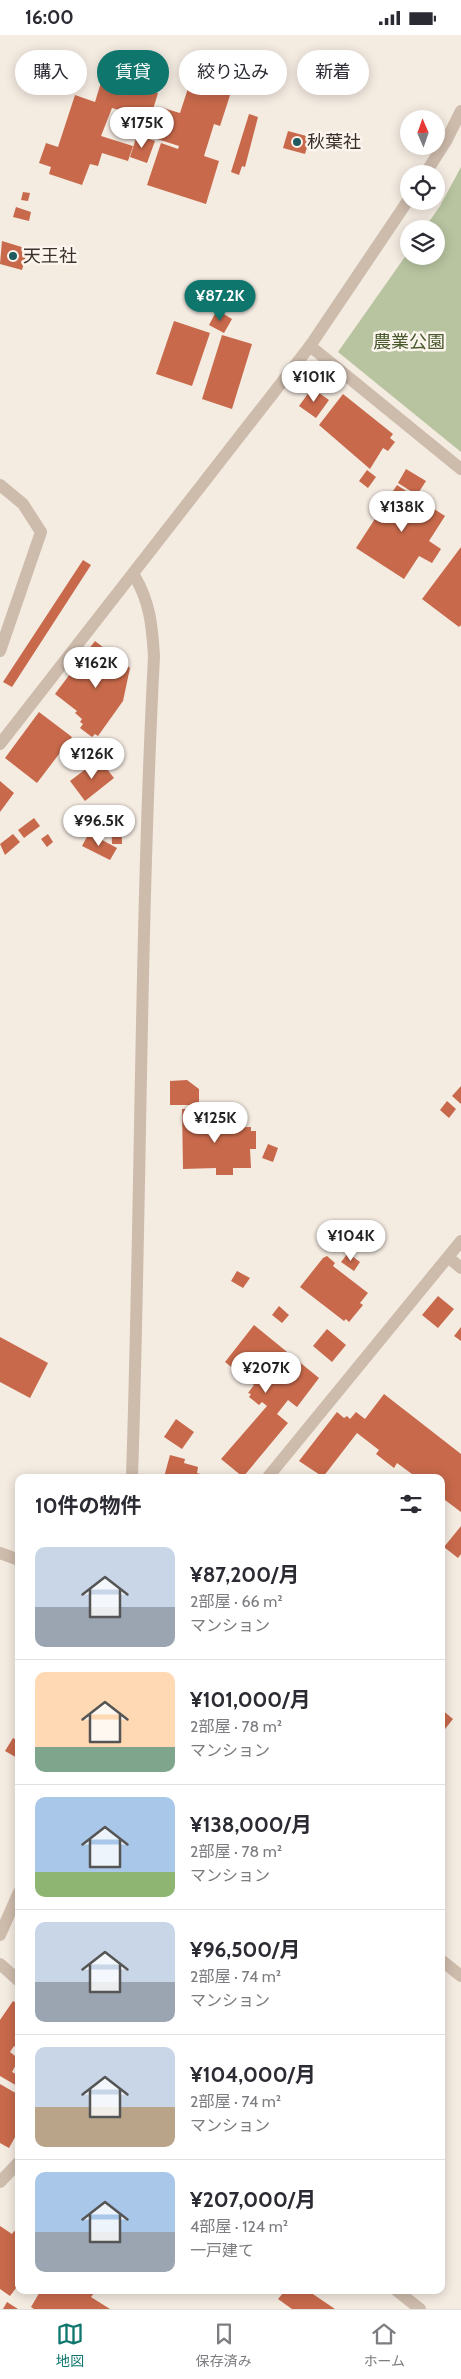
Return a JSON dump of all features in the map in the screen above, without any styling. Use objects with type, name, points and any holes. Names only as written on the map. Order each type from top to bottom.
[{"type":"street","points":[[431,165],[446,141],[461,111]]},
{"type":"street","points":[[0,744],[134,575],[310,346],[402,210]]},
{"type":"street","points":[[310,346],[461,469]]},
{"type":"street","points":[[0,485],[23,504],[41,532],[0,651]]},
{"type":"street","points":[[132,1474],[137,1308],[143,905],[154,656],[151,621],[145,593],[134,575]]},
{"type":"street","points":[[270,1474],[461,1241]]},
{"type":"street","points":[[448,1257],[461,1268]]},
{"type":"street","points":[[0,1553],[15,1559]]},
{"type":"street","points":[[0,1935],[15,1901]]},
{"type":"street","points":[[445,1963],[461,1976]]},
{"type":"street","points":[[0,1964],[15,1977]]},
{"type":"street","points":[[0,2182],[15,2166]]},
{"type":"street","points":[[401,2294],[420,2309]]},
{"type":"green space","name":"農業公園","points":[[461,167],[461,452],[338,352],[400,264],[445,265],[445,220],[430,220],[437,210],[445,210],[445,197]]},
{"type":"building","points":[[75,95],[95,102],[97,95],[157,95],[150,119],[112,108],[101,136],[133,146],[128,161],[102,153],[98,166],[90,164],[82,185],[49,174],[51,167],[39,163],[46,143],[58,147]]},
{"type":"building","points":[[186,95],[230,95],[220,126],[214,124],[204,156],[219,161],[206,204],[147,185],[161,143],[178,149],[179,146],[154,138],[163,108],[180,113]]},
{"type":"building","points":[[249,114],[258,117],[245,167],[242,166],[239,175],[231,172]]},
{"type":"building","name":"秋葉社","points":[[288,131],[310,137],[305,154],[283,148]]},
{"type":"building","points":[[137,135],[155,141],[147,163],[130,157]]},
{"type":"building","points":[[23,192],[30,193],[28,201],[21,200]]},
{"type":"building","points":[[16,207],[31,212],[29,221],[13,217]]},
{"type":"building","name":"天王社","points":[[2,241],[28,249],[22,270],[0,264]]},
{"type":"building","points":[[217,310],[232,319],[224,333],[209,325]]},
{"type":"building","points":[[174,321],[210,333],[192,386],[156,374]]},
{"type":"building","points":[[222,335],[252,344],[232,409],[202,399]]},
{"type":"building","points":[[312,388],[329,400],[316,418],[299,406]]},
{"type":"building","points":[[343,394],[393,434],[390,438],[395,442],[388,451],[383,448],[370,469],[319,425]]},
{"type":"building","points":[[406,469],[426,481],[417,495],[398,483]]},
{"type":"building","points":[[367,470],[376,477],[368,488],[359,481]]},
{"type":"building","points":[[397,485],[445,516],[429,541],[441,549],[432,563],[419,556],[404,579],[356,548]]},
{"type":"building","points":[[461,547],[461,625],[459,627],[422,599]]},
{"type":"building","points":[[83,560],[91,565],[12,687],[3,682]]},
{"type":"building","points":[[95,641],[130,668],[123,701],[98,736],[95,734],[92,737],[80,728],[83,724],[80,722],[82,719],[75,713],[77,711],[55,694],[82,658],[101,674],[104,669],[85,654]]},
{"type":"building","points":[[39,712],[72,737],[37,783],[5,758]]},
{"type":"building","points":[[99,759],[114,778],[85,801],[70,781]]},
{"type":"building","points":[[0,781],[14,793],[0,812]]},
{"type":"building","points":[[111,813],[121,813],[122,844],[112,844]]},
{"type":"building","points":[[34,818],[40,826],[24,838],[18,830]]},
{"type":"building","points":[[89,833],[117,848],[110,860],[82,846]]},
{"type":"building","points":[[13,834],[20,842],[5,855],[0,844]]},
{"type":"building","points":[[48,834],[53,842],[47,847],[41,839]]},
{"type":"building","points":[[187,1080],[199,1089],[199,1105],[170,1105],[170,1081]]},
{"type":"building","points":[[461,1086],[461,1104],[452,1096]]},
{"type":"building","points":[[447,1101],[456,1109],[449,1118],[440,1110]]},
{"type":"building","points":[[205,1108],[205,1112],[210,1112],[210,1128],[251,1127],[251,1131],[256,1131],[256,1149],[250,1149],[251,1168],[233,1168],[233,1175],[216,1175],[216,1168],[183,1169],[182,1109]]},
{"type":"building","points":[[268,1144],[278,1148],[273,1162],[262,1158]]},
{"type":"building","points":[[348,1253],[360,1262],[354,1271],[341,1262]]},
{"type":"building","points":[[327,1256],[335,1263],[333,1266],[368,1293],[360,1303],[363,1305],[349,1322],[346,1319],[344,1321],[300,1287],[323,1258]]},
{"type":"building","points":[[237,1271],[250,1278],[243,1288],[231,1281]]},
{"type":"building","points":[[438,1296],[454,1309],[438,1328],[422,1315]]},
{"type":"building","points":[[279,1306],[289,1315],[282,1323],[272,1315]]},
{"type":"building","points":[[254,1325],[319,1378],[297,1407],[288,1400],[277,1414],[288,1423],[246,1474],[239,1474],[221,1459],[267,1406],[262,1402],[259,1405],[249,1397],[251,1394],[248,1393],[254,1385],[225,1362]]},
{"type":"building","points":[[461,1327],[461,1341],[454,1336]]},
{"type":"building","points":[[327,1329],[346,1345],[332,1362],[313,1346]]},
{"type":"building","points":[[0,1337],[48,1363],[30,1398],[0,1382]]},
{"type":"building","points":[[384,1394],[461,1454],[461,1512],[445,1500],[445,1474],[412,1474],[397,1463],[394,1468],[376,1454],[379,1450],[357,1433],[325,1474],[318,1474],[299,1461],[337,1412],[344,1418],[347,1416],[350,1419],[356,1412],[365,1419]]},
{"type":"building","points":[[176,1419],[194,1432],[182,1449],[164,1437]]},
{"type":"building","points":[[170,1455],[185,1459],[184,1463],[198,1467],[197,1473],[200,1474],[165,1474]]},
{"type":"building","points":[[461,1526],[461,1554],[458,1558],[445,1546]]},
{"type":"building","points":[[445,1712],[453,1719],[445,1729]]},
{"type":"building","points":[[13,1738],[15,1739],[15,1757],[5,1751]]},
{"type":"building","points":[[13,2001],[15,2002],[15,2047],[10,2052],[15,2056],[15,2066],[12,2072],[15,2074],[15,2085],[0,2076],[0,2020]]},
{"type":"building","points":[[0,2084],[15,2093],[15,2137],[9,2148],[0,2143]]},
{"type":"building","points":[[0,2226],[12,2234],[15,2232],[15,2289],[10,2296],[0,2289]]},
{"type":"building","points":[[39,2294],[93,2294],[91,2297],[110,2309],[34,2309],[31,2307]]},
{"type":"building","points":[[282,2294],[313,2294],[335,2309],[292,2309],[278,2299]]},
{"type":"building","points":[[7,2302],[18,2309],[3,2309]]},
{"type":"place","name":"秋葉社","points":[[297,142]]},
{"type":"place","name":"天王社","points":[[13,256]]}]
